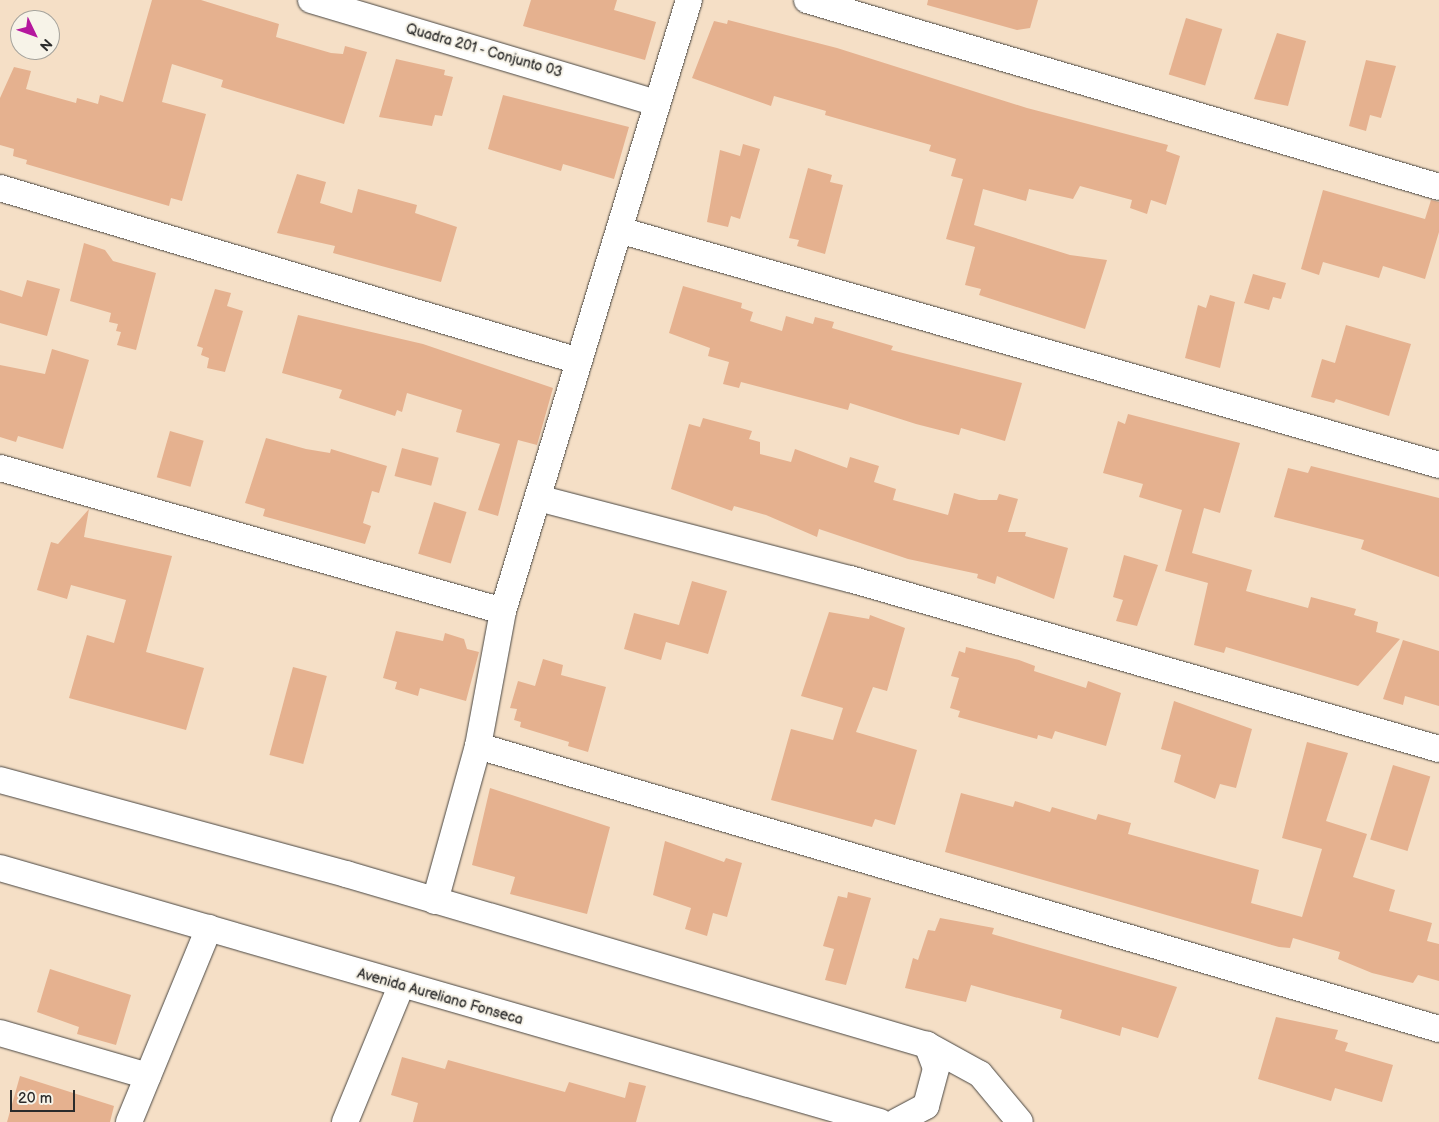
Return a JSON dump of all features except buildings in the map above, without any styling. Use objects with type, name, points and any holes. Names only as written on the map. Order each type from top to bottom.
[{"type":"street","name":"Quadra 201 - Conjunto 03","points":[[311,0],[657,102]]},
{"type":"street","points":[[435,901],[478,746],[503,611],[689,0]]},
{"type":"street","points":[[807,0],[1439,187]]},
{"type":"street","points":[[0,188],[579,361]]},
{"type":"street","points":[[619,230],[1439,465]]},
{"type":"street","points":[[0,468],[503,611]]},
{"type":"street","points":[[538,498],[850,579],[1439,749]]},
{"type":"street","points":[[478,746],[1439,1029]]},
{"type":"street","points":[[0,780],[435,901],[928,1045],[980,1074],[1020,1122]]},
{"type":"street","name":"Avenida Aureliano Fonseca","points":[[0,868],[401,986],[880,1122]]},
{"type":"street","points":[[129,1122],[209,928]]},
{"type":"street","points":[[345,1122],[401,986]]},
{"type":"street","points":[[0,1033],[148,1076]]},
{"type":"street","points":[[896,1122],[926,1106],[936,1068],[928,1045]]}]
